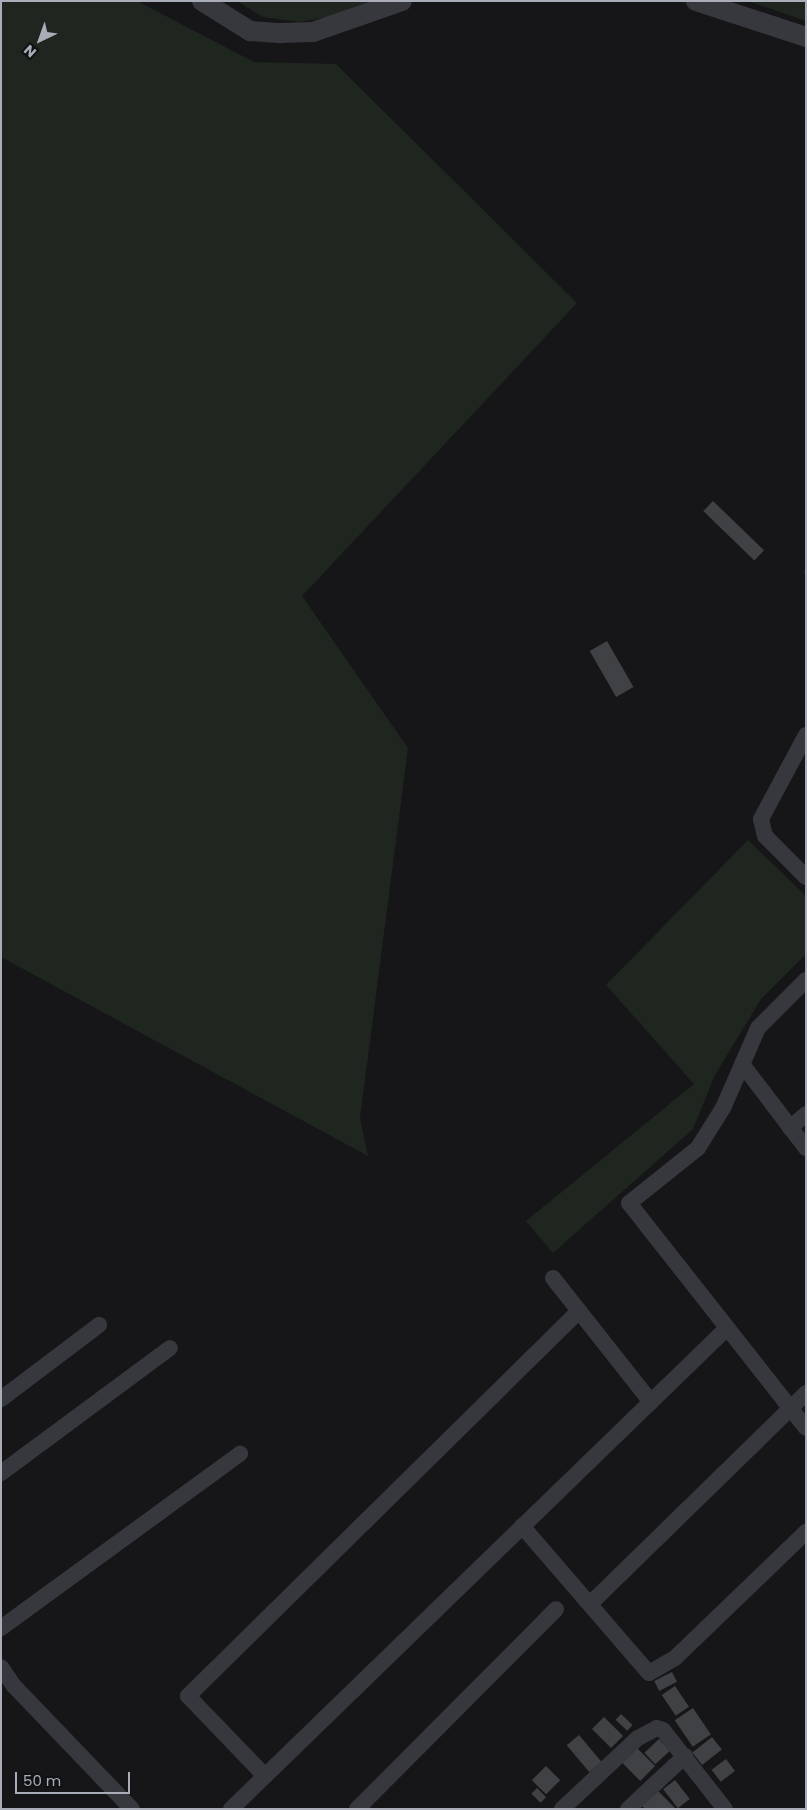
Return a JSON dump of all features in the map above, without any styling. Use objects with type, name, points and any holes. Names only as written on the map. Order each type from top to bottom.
[{"type":"street","points":[[202,1],[250,32],[281,33],[313,32],[402,1]]},
{"type":"street","points":[[696,1],[806,37]]},
{"type":"street","points":[[806,735],[761,818],[765,836],[806,877]]},
{"type":"street","points":[[806,980],[758,1028],[723,1108],[698,1148],[630,1203],[806,1428]]},
{"type":"street","points":[[742,1064],[806,1148]]},
{"type":"street","points":[[790,1128],[806,1114]]},
{"type":"street","points":[[553,1278],[650,1402]]},
{"type":"street","points":[[265,1776],[188,1696],[579,1311]]},
{"type":"street","points":[[1,1399],[99,1325]]},
{"type":"street","points":[[231,1809],[727,1328]]},
{"type":"street","points":[[1,1473],[170,1348]]},
{"type":"street","points":[[590,1604],[806,1393]]},
{"type":"street","points":[[1,1628],[240,1454]]},
{"type":"street","points":[[522,1526],[649,1673],[675,1658],[806,1532]]},
{"type":"street","points":[[357,1809],[556,1609]]},
{"type":"street","points":[[1,1667],[14,1686],[132,1809]]},
{"type":"street","points":[[562,1809],[648,1732],[657,1728],[663,1730],[685,1756],[725,1809]]},
{"type":"street","points":[[628,1809],[685,1756]]},
{"type":"shaded area","points":[[1,1],[137,1],[254,62],[336,64],[577,303],[302,596],[408,748],[360,1118],[368,1156],[1,957]]},
{"type":"shaded area","points":[[237,1],[371,1],[327,17],[300,22],[263,17]]},
{"type":"shaded area","points":[[748,1],[806,1],[806,21]]},
{"type":"shaded area","points":[[748,840],[806,896],[806,954],[761,999],[715,1075],[693,1129],[553,1253],[526,1221],[694,1084],[606,985]]},
{"type":"building","points":[[713,501],[764,550],[754,560],[703,511]]},
{"type":"building","points":[[607,641],[634,687],[616,697],[590,651]]},
{"type":"building","points":[[672,1672],[677,1682],[659,1691],[654,1681]]},
{"type":"building","points":[[675,1686],[689,1707],[676,1716],[662,1695]]},
{"type":"building","points":[[693,1708],[711,1735],[693,1747],[675,1720]]},
{"type":"building","points":[[621,1714],[633,1725],[627,1731],[616,1720]]},
{"type":"building","points":[[604,1717],[623,1736],[611,1748],[592,1729]]},
{"type":"building","points":[[579,1735],[601,1762],[589,1772],[567,1745]]},
{"type":"building","points":[[712,1737],[722,1750],[702,1765],[692,1752]]},
{"type":"building","points":[[659,1739],[670,1751],[655,1764],[644,1753]]},
{"type":"building","points":[[636,1747],[655,1766],[640,1781],[621,1762]]},
{"type":"building","points":[[726,1759],[735,1771],[721,1782],[712,1770]]},
{"type":"building","points":[[546,1766],[560,1780],[546,1794],[532,1780]]},
{"type":"building","points":[[675,1780],[690,1799],[678,1808],[663,1789]]},
{"type":"building","points":[[537,1788],[546,1797],[541,1803],[531,1794]]},
{"type":"building","points":[[658,1791],[676,1809],[645,1809],[642,1806]]}]
